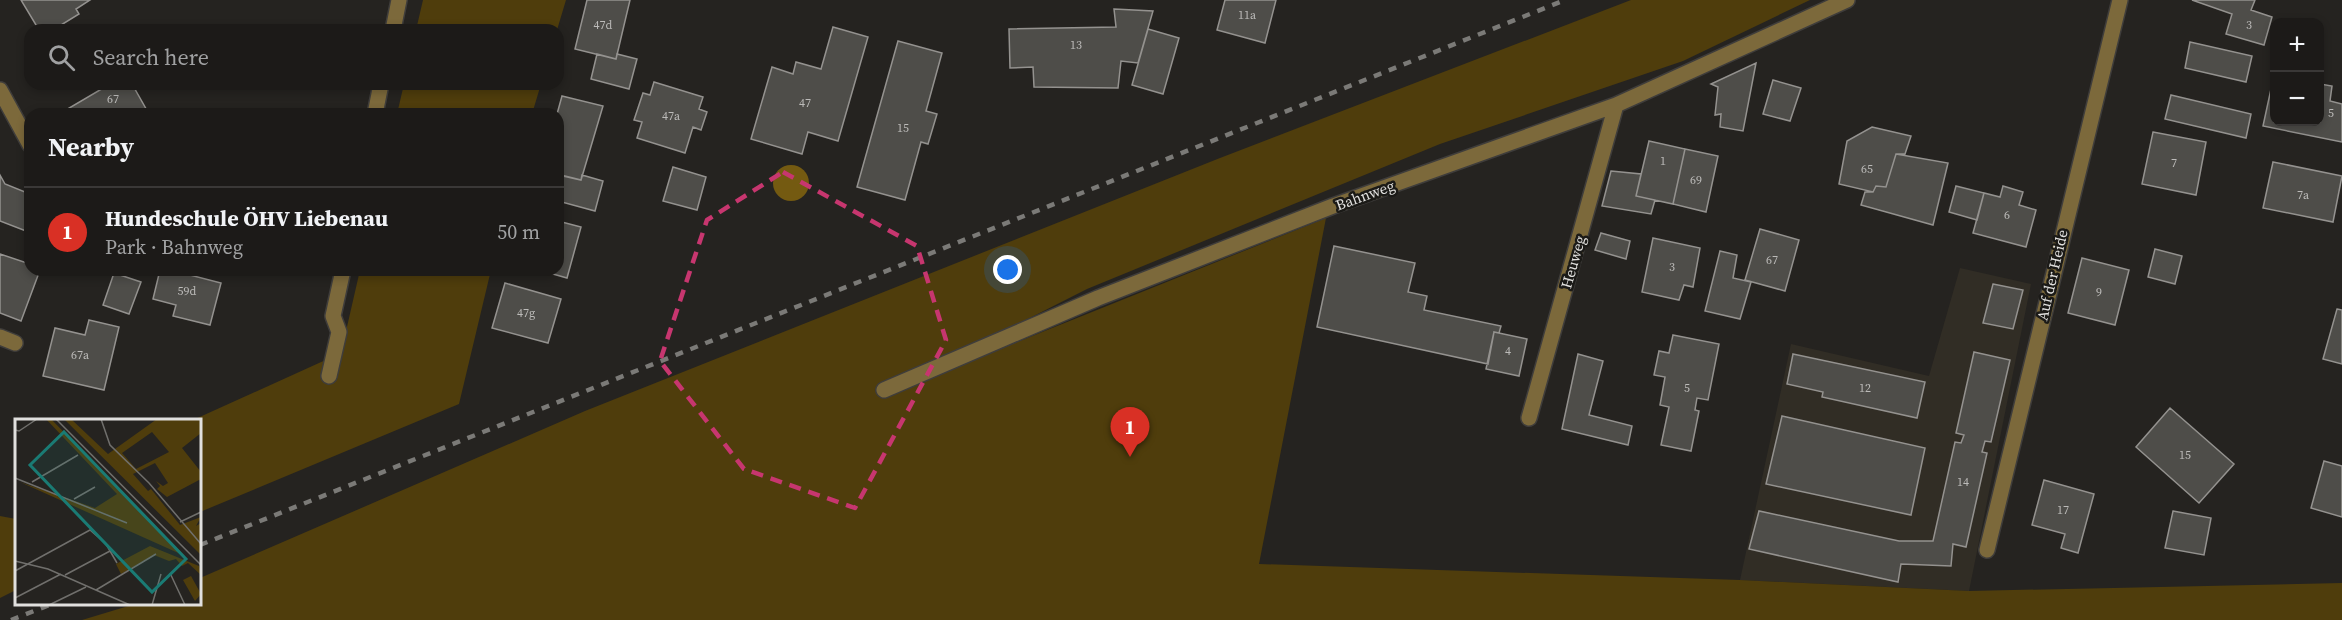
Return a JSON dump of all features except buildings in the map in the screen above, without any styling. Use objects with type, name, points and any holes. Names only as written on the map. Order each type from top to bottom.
[{"type":"street","points":[[394,24],[399,0]]},
{"type":"street","name":"Bahnweg","points":[[884,390],[1098,298],[1333,206],[1616,105],[1847,0]]},
{"type":"street","name":"Auf der Heide","points":[[1987,550],[2120,0]]},
{"type":"street","points":[[0,90],[24,134]]},
{"type":"street","points":[[376,108],[380,90]]},
{"type":"street","name":"Heuweg","points":[[1529,418],[1616,105]]},
{"type":"street","points":[[329,376],[339,332],[333,316],[342,276]]},
{"type":"street","points":[[0,338],[15,343]]},
{"type":"highlighted area","points":[[783,172],[917,246],[946,340],[855,508],[744,469],[660,361],[707,220]]},
{"type":"shaded area","points":[[423,0],[566,0],[559,24],[417,24]]},
{"type":"shaded area","points":[[1631,0],[1810,0],[1683,61],[1440,144],[1087,289],[903,382],[995,351],[1326,218],[1259,564],[1740,580],[1969,591],[2342,583],[2342,620],[82,620],[132,605],[201,605],[201,578],[585,411],[1220,158]]},
{"type":"shaded area","points":[[403,90],[539,90],[534,108],[398,108]]},
{"type":"shaded area","points":[[791,165],[804,170],[809,183],[804,196],[791,201],[778,196],[773,183],[778,170]]},
{"type":"shaded area","points":[[1960,268],[2031,284],[1969,591],[1740,580],[1791,344],[1929,376]]},
{"type":"shaded area","points":[[359,276],[490,276],[459,404],[201,512],[201,419],[195,419],[341,353]]},
{"type":"shaded area","points":[[0,516],[15,519],[15,590],[0,598]]},
{"type":"railway","points":[[201,545],[1565,0]]},
{"type":"railway","points":[[11,620],[49,605]]},
{"type":"place","name":"Hundeschule ÖHV Liebenau","points":[[1130,457]]}]
